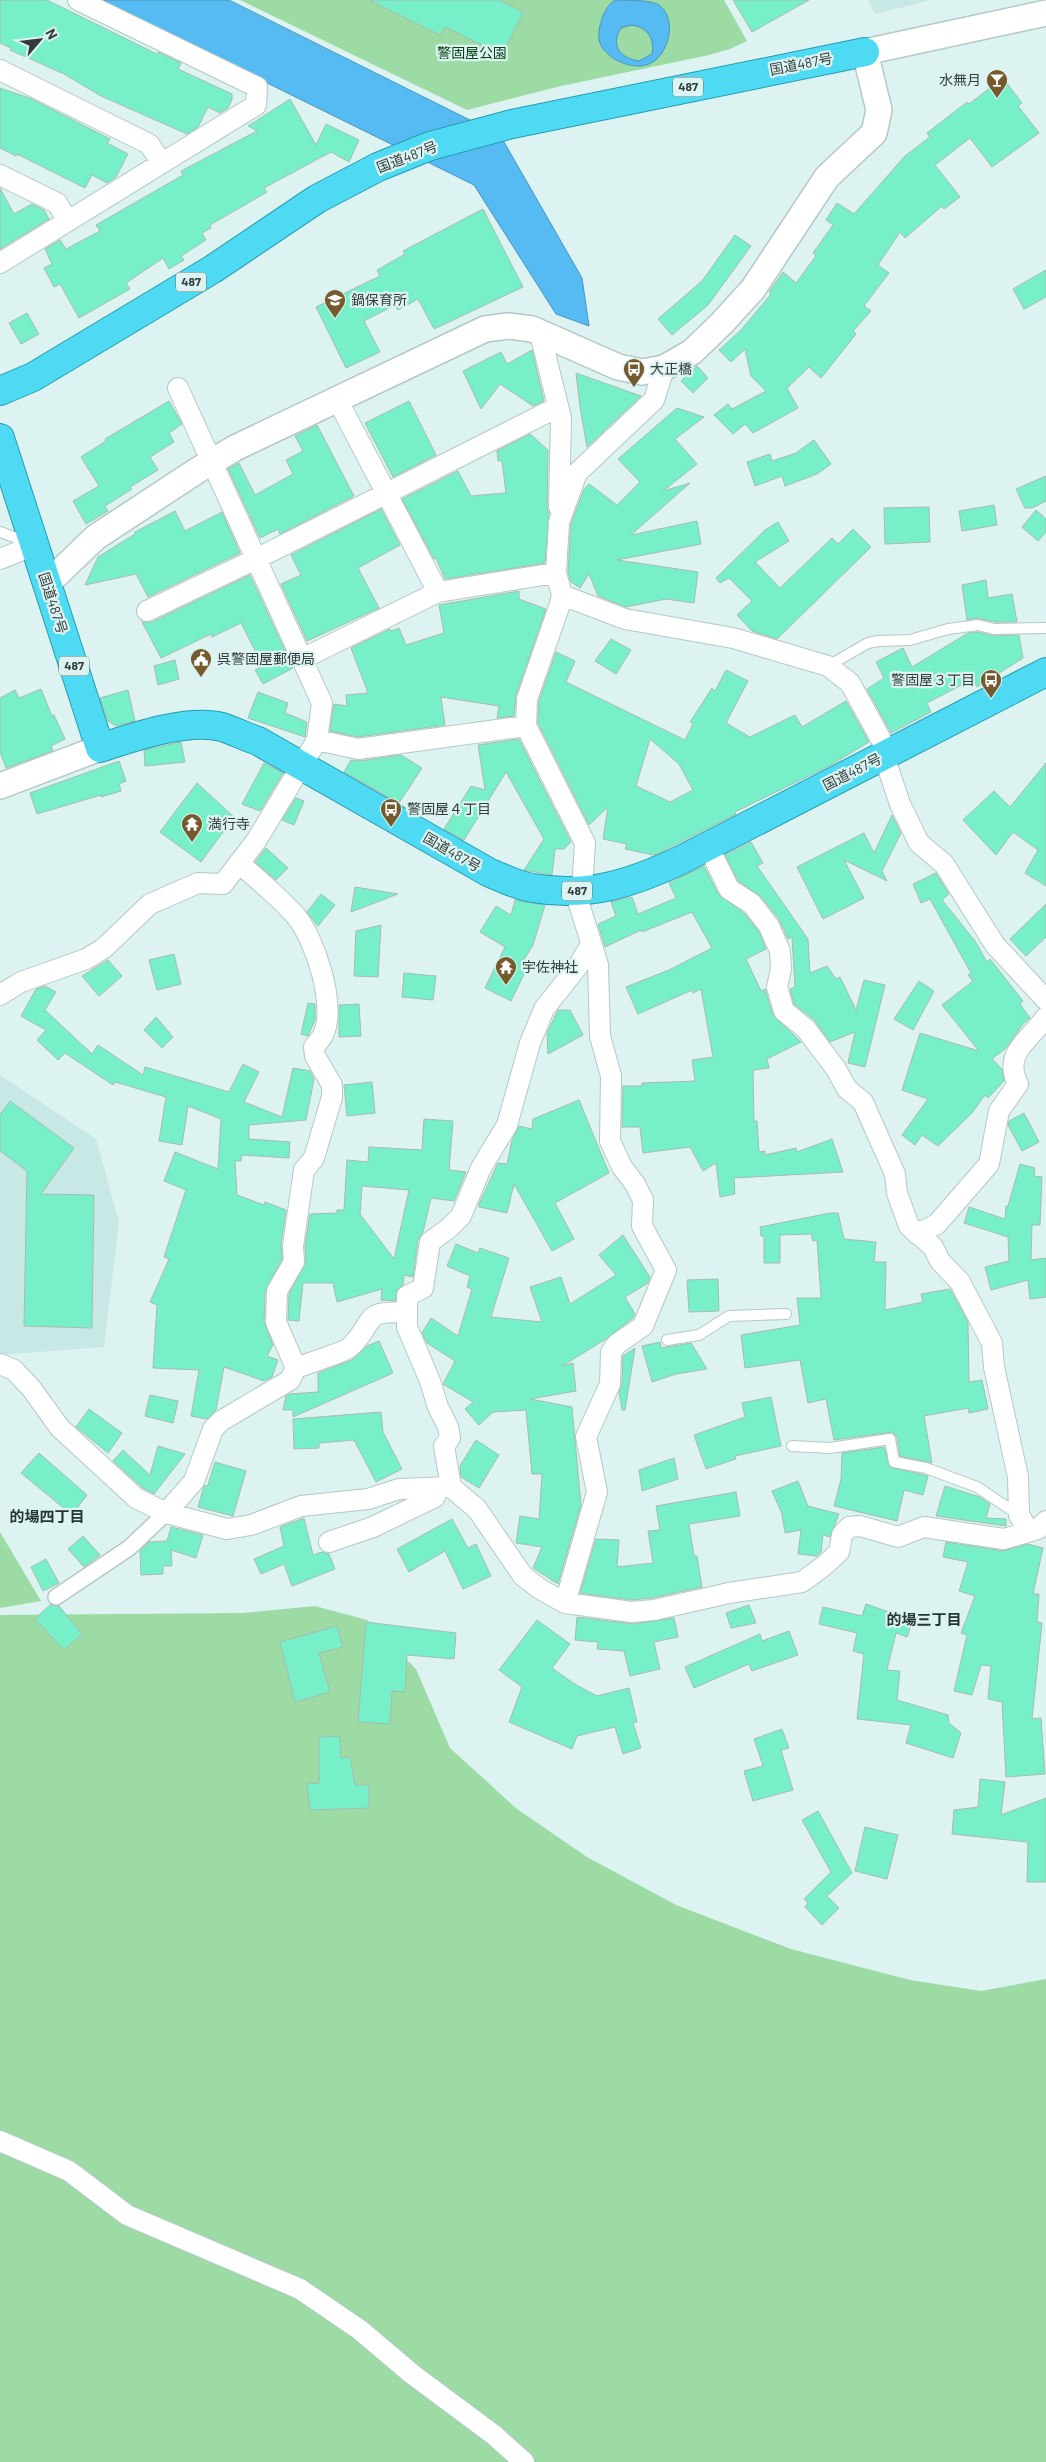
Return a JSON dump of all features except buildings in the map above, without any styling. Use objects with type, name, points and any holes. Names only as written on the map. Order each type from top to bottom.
[{"type":"highway","name":"国道487号","points":[[0,391],[33,378],[213,269],[317,199],[378,167],[430,146],[512,124],[865,52]]},
{"type":"highway","name":"国道487号","points":[[0,438],[100,748],[142,734],[186,726],[220,727],[258,741],[490,873],[531,888],[578,891],[639,880],[1046,672]]},
{"type":"street","points":[[0,263],[256,105],[257,87],[78,0]]},
{"type":"street","points":[[48,584],[96,537],[210,462],[337,398],[485,329],[508,326],[540,333],[618,368],[642,372],[664,368],[692,352],[753,289],[827,177],[874,133],[879,110],[865,52],[1046,13]]},
{"type":"street","points":[[0,70],[149,144],[162,163]]},
{"type":"street","points":[[0,175],[57,203],[68,221]]},
{"type":"street","points":[[540,333],[561,418],[556,573],[562,595],[527,699],[526,726],[585,843],[578,891],[598,965],[600,1036],[611,1076],[610,1141],[622,1167],[635,1184],[643,1200],[642,1226],[666,1270],[644,1326],[617,1344],[611,1352],[610,1384],[586,1437],[597,1492],[565,1603]]},
{"type":"street","points":[[559,522],[578,473],[654,400],[664,368]]},
{"type":"street","points":[[0,995],[21,982],[86,960],[104,948],[150,904],[198,882],[224,884],[256,841],[318,740],[322,703],[210,462],[178,388]]},
{"type":"street","points":[[337,398],[438,592]]},
{"type":"street","points":[[147,611],[387,494],[558,407]]},
{"type":"street","points":[[0,559],[35,545]]},
{"type":"street","points":[[302,659],[438,592],[556,573]]},
{"type":"street","points":[[562,595],[625,619],[733,638],[828,666],[850,683],[886,755],[900,804],[919,843],[944,864],[995,945],[1046,1000]]},
{"type":"street","points":[[318,740],[358,749],[526,726]]},
{"type":"street","points":[[0,786],[100,748]]},
{"type":"street","points":[[0,1364],[14,1370],[31,1388],[60,1428],[136,1498],[166,1513],[227,1529],[251,1525],[302,1506],[368,1499],[399,1489],[443,1492],[477,1509],[523,1576],[565,1603],[632,1612],[654,1610],[729,1593],[802,1582],[825,1566],[839,1552],[842,1535],[849,1527],[860,1526],[898,1537],[924,1528],[1004,1538],[1031,1522],[1018,1477],[994,1367],[992,1343],[960,1282],[940,1261],[933,1247],[909,1226],[897,1193],[895,1174],[863,1102],[846,1089],[836,1069],[806,1029],[784,1011],[777,987],[781,969],[780,951],[769,926],[752,904],[729,888],[708,846]]},
{"type":"street","points":[[239,863],[295,915],[306,930],[322,974],[327,1012],[324,1034],[314,1047],[315,1056],[332,1085],[332,1097],[314,1158],[304,1170],[293,1246],[294,1262],[277,1292],[276,1322],[296,1368]]},
{"type":"street","points":[[443,1492],[444,1446],[450,1438],[448,1427],[438,1407],[430,1381],[407,1327],[407,1296],[423,1288],[430,1242],[461,1216],[481,1168],[507,1125],[530,1043],[544,1008],[578,966],[591,944]]},
{"type":"street","points":[[917,1234],[937,1224],[989,1164],[999,1111],[1018,1084],[1012,1073],[1017,1049],[1046,1017]]},
{"type":"street","points":[[56,1597],[128,1548],[166,1513],[194,1481],[213,1429],[222,1421],[290,1380],[296,1368],[349,1348],[370,1319],[379,1313],[407,1312]]},
{"type":"street","points":[[329,1542],[373,1527],[443,1492]]},
{"type":"street","points":[[0,2141],[69,2171],[127,2215],[300,2289],[360,2330],[412,2374],[494,2436],[524,2462]]},
{"type":"lane","points":[[0,532],[35,545]]},
{"type":"lane","points":[[828,666],[868,643],[878,641],[910,640],[948,629],[978,625],[994,629],[1046,628]]},
{"type":"lane","points":[[667,1340],[699,1335],[729,1316],[786,1314]]},
{"type":"lane","points":[[792,1446],[830,1448],[890,1439],[894,1462],[926,1468],[977,1487],[1031,1522]]},
{"type":"shaded area","points":[[868,0],[932,0],[875,14]]},
{"type":"shaded area","points":[[0,1075],[96,1139],[119,1222],[104,1347],[0,1355]]},
{"type":"green space","name":"警固屋公園","points":[[240,0],[724,0],[747,41],[730,49],[709,55],[561,86],[467,110]]},
{"type":"green space","points":[[0,1532],[41,1601],[0,1608]]},
{"type":"green space","points":[[315,1606],[367,1620],[416,1669],[450,1748],[517,1809],[587,1857],[676,1905],[791,1949],[910,1980],[981,1991],[1046,1979],[1046,2462],[0,2462],[0,1615],[243,1613]]},
{"type":"water","points":[[99,0],[229,0],[500,135],[582,278],[589,326],[556,314],[474,185]]},
{"type":"water","points":[[614,1],[655,3],[665,11],[668,19],[669,36],[662,53],[649,64],[643,66],[628,65],[614,59],[603,49],[600,43],[599,33],[604,14]],"holes":[[[631,25],[637,26],[649,34],[653,48],[652,54],[639,61],[622,54],[616,40],[621,28]]]},
{"type":"place","name":"水無月","points":[[997,99]]},
{"type":"place","name":"鍋保育所","points":[[335,319]]},
{"type":"place","name":"大正橋","points":[[634,388]]},
{"type":"place","name":"呉警固屋郵便局","points":[[201,678]]},
{"type":"place","name":"警固屋３丁目","points":[[991,699]]},
{"type":"place","name":"警固屋４丁目","points":[[391,828]]},
{"type":"place","name":"満行寺","points":[[192,843]]},
{"type":"place","name":"宇佐神社","points":[[506,986]]},
{"type":"district","name":"的場四丁目","points":[[47,1517]]},
{"type":"district","name":"的場三丁目","points":[[924,1620]]}]
